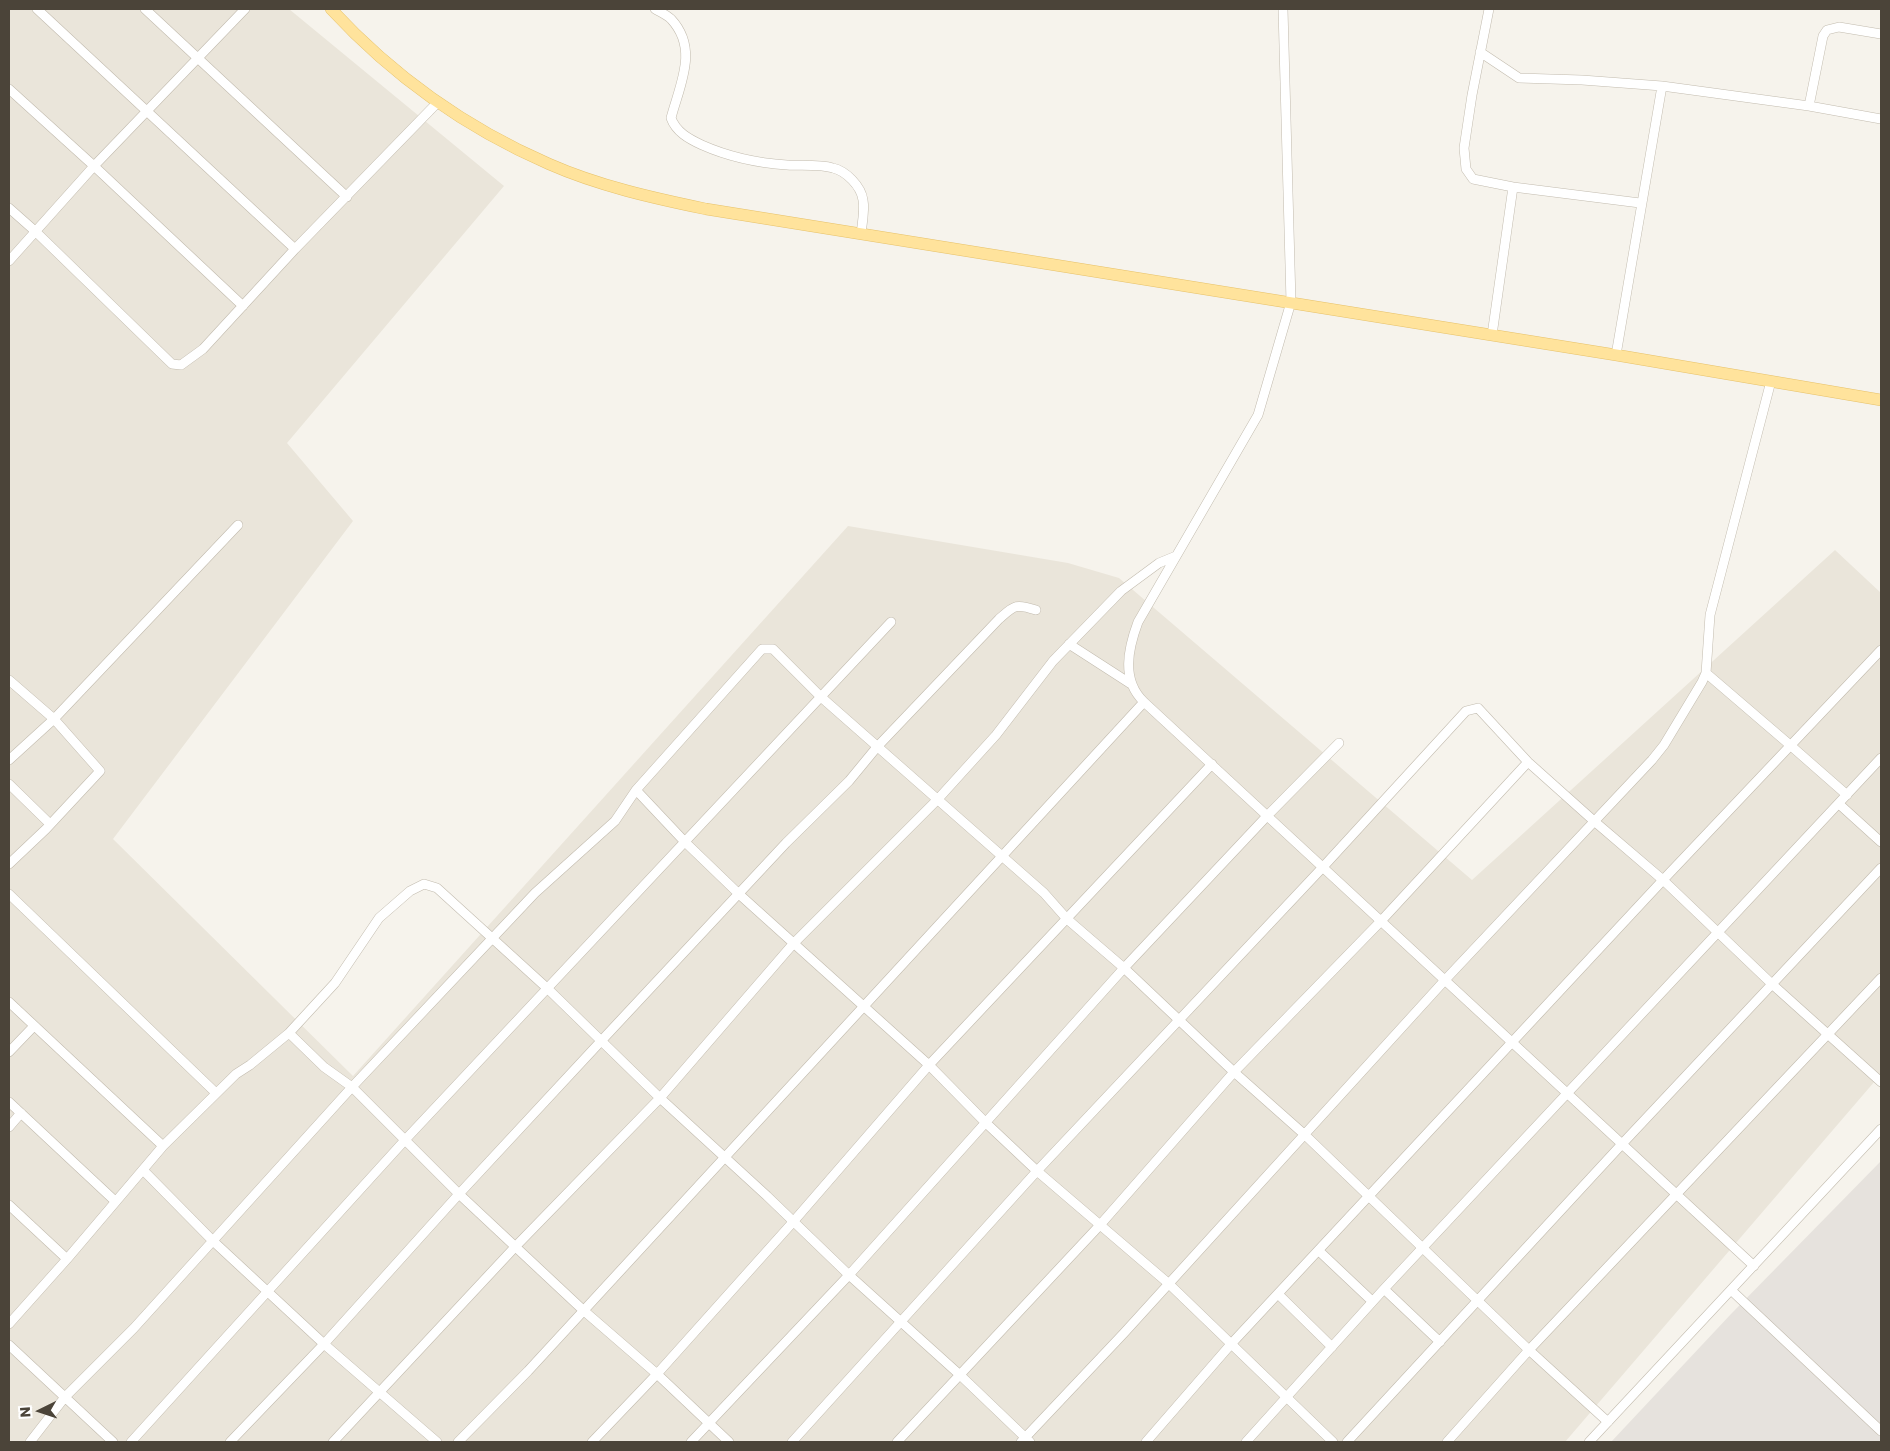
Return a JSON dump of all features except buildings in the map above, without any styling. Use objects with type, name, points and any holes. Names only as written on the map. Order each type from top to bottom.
[{"type":"main road","points":[[331,9],[380,58],[438,102],[477,127],[506,144],[550,165],[646,196],[706,209],[1291,302],[1881,400]]},
{"type":"street","points":[[37,9],[295,249]]},
{"type":"street","points":[[145,9],[346,197]]},
{"type":"street","points":[[9,261],[94,166],[245,9]]},
{"type":"street","points":[[655,9],[671,19]]},
{"type":"street","points":[[667,9],[684,40],[687,53],[672,118],[678,131],[692,141],[744,159],[832,167],[842,171],[855,184],[863,200],[861,234]]},
{"type":"street","points":[[1131,684],[1128,666],[1130,644],[1138,622],[1258,415],[1291,302],[1283,9]]},
{"type":"street","points":[[1489,9],[1464,148],[1466,169],[1473,179],[1513,187],[1640,203]]},
{"type":"street","points":[[1809,106],[1823,36],[1827,30],[1839,27],[1881,34]]},
{"type":"street","points":[[1480,52],[1519,78],[1582,80],[1662,86],[1809,106],[1881,119]]},
{"type":"street","points":[[1616,355],[1640,203],[1662,86]]},
{"type":"street","points":[[9,89],[243,306]]},
{"type":"street","points":[[9,208],[172,364],[181,365],[203,349],[295,249],[438,102]]},
{"type":"street","points":[[1492,335],[1513,187]]},
{"type":"street","points":[[9,1324],[163,1146],[236,1074],[290,1032],[336,983],[378,918],[410,891],[424,884],[437,888],[548,989],[660,1098],[726,1157],[848,1275],[960,1375],[1025,1441],[1445,980],[1664,745],[1706,673],[1710,615],[1770,381]]},
{"type":"street","points":[[9,760],[54,719],[238,525]]},
{"type":"street","points":[[333,1442],[516,1246],[660,1098],[793,944],[938,799],[996,735],[1053,661],[1069,644],[1121,591],[1159,563],[1176,556]]},
{"type":"street","points":[[230,1442],[324,1344],[459,1194],[740,895],[786,843],[848,781],[877,747],[999,619],[1014,606],[1024,606],[1036,610]]},
{"type":"street","points":[[131,1442],[405,1140],[891,622]]},
{"type":"street","points":[[1069,644],[1131,684],[1144,702],[1754,1266]]},
{"type":"street","points":[[30,1442],[65,1397],[134,1328],[352,1087],[535,893],[615,821],[636,790],[762,649],[774,649],[821,697],[1044,893],[1067,919],[1124,968],[1304,1135],[1422,1249],[1608,1422]]},
{"type":"street","points":[[1146,1442],[1232,1343],[1319,1252],[1662,880],[1881,650]]},
{"type":"street","points":[[1706,673],[1847,796]]},
{"type":"street","points":[[9,680],[54,719],[100,771],[9,864]]},
{"type":"street","points":[[458,1442],[528,1371],[1144,702]]},
{"type":"street","points":[[792,1442],[1037,1171],[1323,867],[1466,711],[1478,708],[1528,762],[1662,880],[1881,1082]]},
{"type":"street","points":[[691,1442],[848,1275],[1124,968],[1267,816],[1339,743]]},
{"type":"street","points":[[1246,1442],[1372,1301],[1881,758]]},
{"type":"street","points":[[897,1442],[1100,1225],[1234,1072],[1381,921],[1528,762]]},
{"type":"street","points":[[592,1442],[657,1374],[930,1066],[1212,764]]},
{"type":"street","points":[[9,784],[50,824]]},
{"type":"street","points":[[636,790],[685,842],[740,895],[930,1066],[1037,1171],[1168,1283],[1333,1442]]},
{"type":"street","points":[[1839,804],[1881,842]]},
{"type":"street","points":[[1347,1442],[1622,1144],[1881,868]]},
{"type":"street","points":[[9,894],[216,1092]]},
{"type":"street","points":[[1447,1442],[1529,1350],[1881,978]]},
{"type":"street","points":[[9,1002],[163,1146]]},
{"type":"street","points":[[9,1052],[34,1026]]},
{"type":"street","points":[[290,1032],[324,1067],[352,1087],[459,1194],[583,1310],[657,1374],[729,1442]]},
{"type":"street","points":[[9,1102],[115,1201]]},
{"type":"street","points":[[9,1127],[21,1113]]},
{"type":"street","points":[[1589,1442],[1881,1130]]},
{"type":"street","points":[[143,1170],[213,1241],[267,1292],[437,1442]]},
{"type":"street","points":[[9,1205],[67,1259]]},
{"type":"street","points":[[1319,1252],[1372,1301]]},
{"type":"street","points":[[1384,1289],[1440,1342]]},
{"type":"street","points":[[1731,1290],[1881,1431]]},
{"type":"street","points":[[1278,1294],[1332,1347]]},
{"type":"street","points":[[9,1345],[113,1442]]},
{"type":"shaded area","points":[[9,9],[289,9],[504,186],[287,443],[353,521],[113,839],[353,1076],[848,526],[1068,563],[1119,578],[1472,880],[1835,550],[1881,593],[1881,1074],[1565,1442],[9,1442]]},
{"type":"shaded area","points":[[1881,1161],[1881,1442],[1611,1442],[1731,1314]]}]
